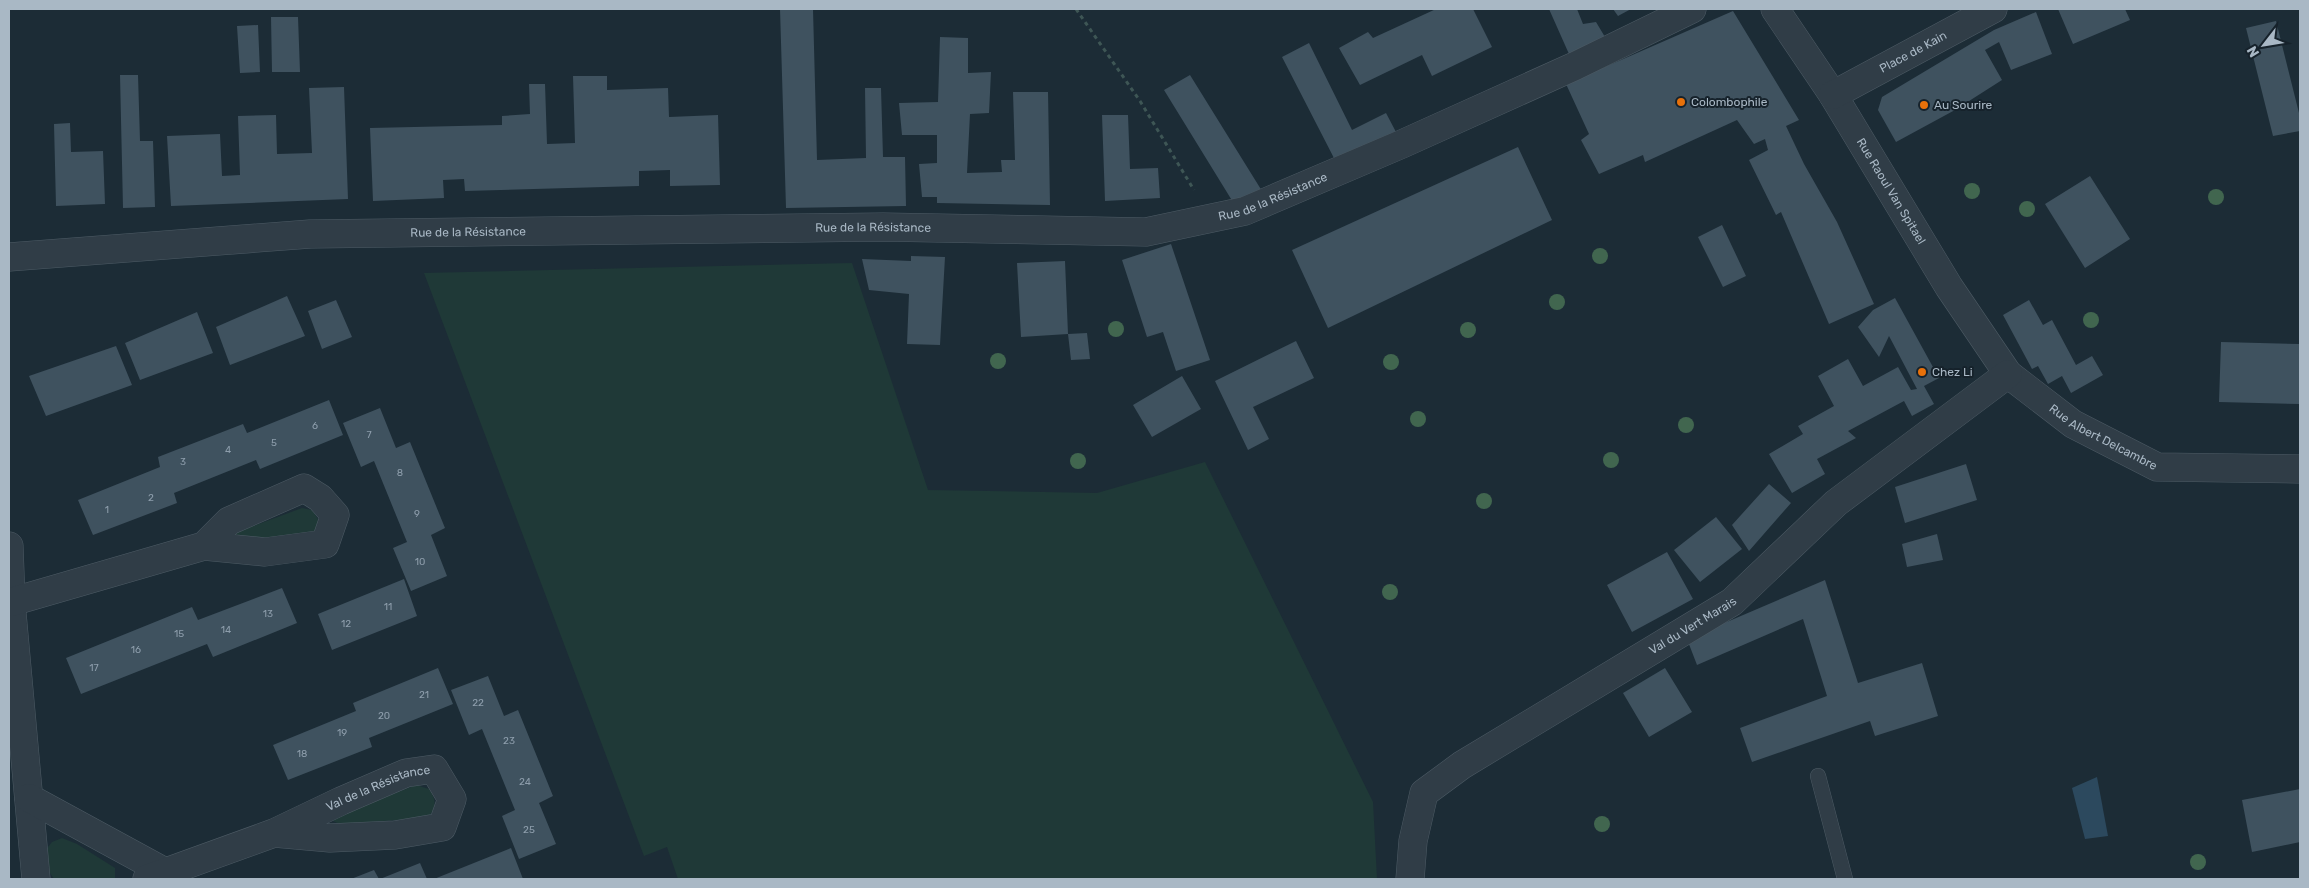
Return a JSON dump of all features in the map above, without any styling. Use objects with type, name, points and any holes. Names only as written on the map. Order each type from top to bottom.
[{"type":"street","name":"Rue de la Résistance","points":[[9,257],[310,234],[883,227],[1146,232],[1245,211],[1402,144],[1575,66],[1692,9]]},
{"type":"street","name":"Rue Raoul Van Spitael","points":[[1775,9],[1833,95],[1949,287],[2008,374]]},
{"type":"street","name":"Place de Kain","points":[[1833,95],[1993,9]]},
{"type":"street","name":"Rue Albert Delcambre","points":[[2008,374],[2073,424],[2157,467],[2300,469]]},
{"type":"street","name":"Val du Vert Marais","points":[[1410,879],[1413,841],[1424,793],[1462,765],[1732,602],[1836,503],[2008,374]]},
{"type":"street","points":[[11,602],[204,546]]},
{"type":"street","points":[[9,557],[11,602],[36,879]]},
{"type":"street","name":"Val de la Résistance","points":[[156,875],[274,833],[406,773],[434,769],[452,799],[442,827],[395,835],[330,838],[274,833]]},
{"type":"street","points":[[29,798],[156,875]]},
{"type":"lane","points":[[1818,776],[1845,879]]},
{"type":"path","points":[[1076,9],[1140,101],[1212,219]]},
{"type":"green space","points":[[852,263],[928,490],[1097,493],[1205,462],[1373,802],[1377,879],[678,879],[667,847],[644,856],[424,273]]},
{"type":"green space","points":[[302,508],[312,510],[318,519],[317,529],[313,533],[237,542],[233,534],[237,532]]},
{"type":"green space","points":[[416,785],[429,789],[433,797],[434,808],[426,818],[340,824],[333,821],[339,815]]},
{"type":"green space","points":[[62,838],[77,844],[115,868],[115,879],[54,879],[46,867],[45,851],[52,842]]},
{"type":"water","points":[[2097,777],[2108,836],[2085,839],[2072,788]]},
{"type":"building","points":[[780,9],[813,9],[817,160],[866,158],[865,88],[881,88],[883,157],[905,157],[906,206],[786,208]]},
{"type":"building","points":[[1436,9],[1473,9],[1492,47],[1432,76],[1422,55],[1360,85],[1339,48],[1368,32],[1373,38]]},
{"type":"building","points":[[1549,9],[1577,9],[1583,24],[1596,22],[1605,37],[1569,54]]},
{"type":"building","points":[[1613,9],[1631,9],[1618,16]]},
{"type":"building","points":[[2058,9],[2125,9],[2130,20],[2073,44]]},
{"type":"building","name":"Colombophile","points":[[1733,11],[1799,120],[1786,126],[1804,164],[1837,222],[1874,304],[1829,324],[1781,212],[1776,215],[1749,160],[1768,150],[1765,139],[1754,144],[1737,120],[1645,162],[1643,155],[1599,174],[1581,140],[1589,134],[1566,84]]},
{"type":"building","points":[[2036,12],[2052,54],[2011,70],[1999,42],[1985,50],[2002,80],[1955,110],[1896,142],[1878,110],[1882,97],[1994,30]]},
{"type":"building","points":[[271,17],[298,17],[300,72],[272,72]]},
{"type":"building","points":[[2276,21],[2300,117],[2300,131],[2273,136],[2246,28]]},
{"type":"building","points":[[258,25],[260,72],[240,73],[237,26]]},
{"type":"building","points":[[940,37],[968,38],[968,73],[991,72],[989,113],[970,114],[967,173],[1002,172],[1001,160],[1015,160],[1013,92],[1048,92],[1050,205],[937,203],[937,197],[922,197],[919,164],[937,163],[937,135],[902,135],[899,103],[938,102]]},
{"type":"building","points":[[1309,43],[1352,130],[1386,113],[1396,132],[1336,162],[1282,57]]},
{"type":"building","points":[[120,75],[138,75],[140,141],[153,141],[155,207],[123,208]]},
{"type":"building","points":[[1190,75],[1262,191],[1236,207],[1164,90]]},
{"type":"building","points":[[573,76],[607,76],[607,90],[668,88],[669,117],[718,115],[720,185],[670,186],[670,170],[639,171],[639,186],[465,191],[464,179],[443,180],[444,198],[373,201],[370,128],[502,125],[502,116],[530,114],[529,84],[545,84],[547,144],[575,143]]},
{"type":"building","points":[[344,87],[348,199],[171,206],[167,136],[220,134],[222,176],[240,175],[238,116],[276,115],[277,154],[312,153],[309,88]]},
{"type":"building","points":[[1102,115],[1128,115],[1130,169],[1158,168],[1160,198],[1105,201]]},
{"type":"building","points":[[70,123],[71,152],[103,151],[105,204],[56,206],[54,124]]},
{"type":"building","points":[[1518,147],[1552,220],[1328,328],[1292,250]]},
{"type":"building","points":[[2090,176],[2130,239],[2085,268],[2045,204]]},
{"type":"building","points":[[1722,225],[1746,276],[1723,287],[1698,237]]},
{"type":"building","points":[[1171,244],[1210,360],[1176,371],[1163,332],[1147,337],[1122,260]]},
{"type":"building","points":[[911,256],[945,257],[940,345],[907,344],[909,294],[869,290],[862,259],[911,261]]},
{"type":"building","points":[[1065,261],[1068,334],[1021,337],[1017,263]]},
{"type":"building","points":[[287,296],[305,336],[230,365],[216,327]]},
{"type":"building","points":[[1895,298],[1939,378],[1924,386],[1934,404],[1912,416],[1904,401],[1848,431],[1856,438],[1817,459],[1825,474],[1792,493],[1769,454],[1803,434],[1798,426],[1834,406],[1818,376],[1848,359],[1863,386],[1898,367],[1911,390],[1917,389],[1889,336],[1879,357],[1858,327],[1873,310]]},
{"type":"building","points":[[336,300],[352,337],[322,349],[308,311]]},
{"type":"building","points":[[2029,300],[2043,325],[2052,320],[2076,365],[2092,356],[2103,375],[2071,393],[2062,376],[2048,384],[2038,366],[2032,369],[2003,315]]},
{"type":"building","points":[[197,312],[213,353],[140,380],[125,343]]},
{"type":"building","points":[[1087,333],[1090,359],[1071,360],[1068,334]]},
{"type":"building","points":[[1296,341],[1314,378],[1253,407],[1269,439],[1248,450],[1215,381]]},
{"type":"building","points":[[2221,342],[2300,344],[2300,404],[2219,402]]},
{"type":"building","points":[[116,346],[132,385],[46,416],[29,376]]},
{"type":"building","points":[[1182,376],[1201,409],[1152,437],[1133,405]]},
{"type":"building","points":[[329,400],[343,435],[260,469],[256,460],[174,493],[177,503],[93,535],[78,500],[160,467],[158,457],[243,424],[247,433]]},
{"type":"building","points":[[380,408],[396,448],[410,442],[445,528],[431,535],[447,576],[411,591],[393,548],[407,542],[374,461],[361,467],[343,423]]},
{"type":"building","points":[[1966,464],[1977,500],[1905,523],[1895,487]]},
{"type":"building","points":[[1769,484],[1791,503],[1749,551],[1732,525]]},
{"type":"building","points":[[1716,517],[1742,549],[1700,582],[1674,550]]},
{"type":"building","points":[[1937,534],[1943,560],[1907,567],[1902,544]]},
{"type":"building","points":[[1667,552],[1693,599],[1632,632],[1607,585]]},
{"type":"building","points":[[404,579],[417,616],[332,650],[318,614]]},
{"type":"building","points":[[1825,580],[1858,683],[1922,663],[1938,716],[1875,736],[1870,721],[1752,762],[1740,728],[1827,696],[1803,619],[1697,665],[1687,639]]},
{"type":"building","points":[[282,588],[297,623],[213,657],[207,644],[81,694],[66,658],[192,607],[198,620]]},
{"type":"building","points":[[438,668],[453,704],[369,738],[372,747],[288,780],[273,745],[356,711],[353,703]]},
{"type":"building","points":[[1665,668],[1692,712],[1649,737],[1623,693]]},
{"type":"building","points":[[488,676],[504,716],[518,710],[553,796],[539,803],[556,844],[519,859],[502,816],[515,810],[482,729],[469,735],[451,690]]},
{"type":"building","points":[[2300,789],[2300,842],[2252,852],[2242,800]]},
{"type":"building","points":[[511,848],[523,879],[434,879]]},
{"type":"building","points":[[420,863],[427,879],[380,879]]},
{"type":"building","points":[[374,870],[379,879],[351,879]]},
{"type":"place","name":"Colombophile","points":[[1681,102]]},
{"type":"place","name":"Au Sourire","points":[[1924,105]]},
{"type":"place","name":"Chez Li","points":[[1922,372]]}]
